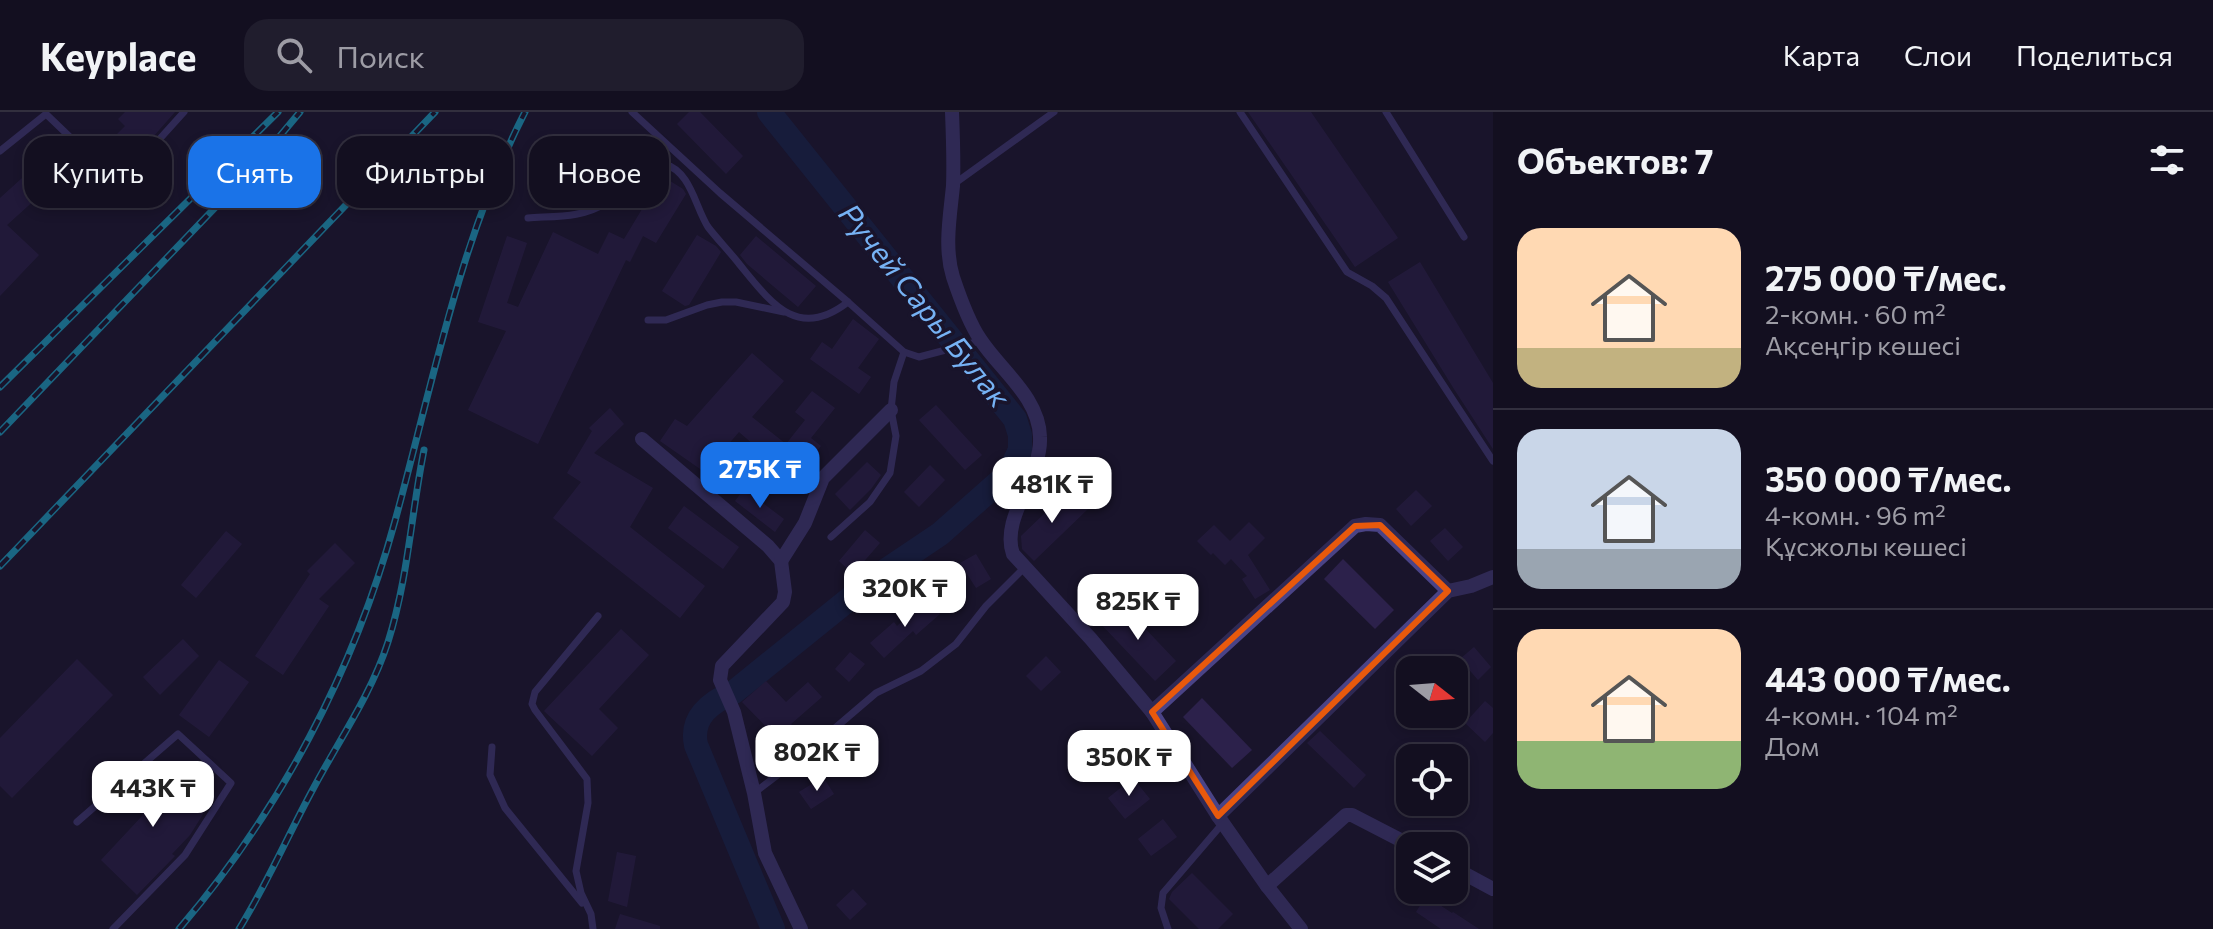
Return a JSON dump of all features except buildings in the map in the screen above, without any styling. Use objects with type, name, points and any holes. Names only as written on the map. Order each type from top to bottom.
[{"type":"street","points":[[952,112],[953,185],[948,231],[952,274],[980,340],[1031,403],[1040,437],[1036,467],[1014,520],[1009,544],[1013,554],[1091,639],[1152,712],[1221,820],[1301,929]]},
{"type":"street","points":[[781,561],[805,523],[823,478],[891,410]]},
{"type":"street","points":[[642,439],[768,546],[781,561],[785,592],[783,602],[722,666],[720,680],[734,712],[765,853],[801,929]]},
{"type":"street","points":[[1152,712],[1355,526],[1380,525],[1448,591]]},
{"type":"street","points":[[1221,820],[1448,591],[1493,577]]},
{"type":"street","points":[[1267,886],[1346,815],[1352,815],[1396,838]]},
{"type":"street","points":[[1468,876],[1493,889]]},
{"type":"lane","points":[[0,151],[46,114],[119,184],[184,112]]},
{"type":"lane","points":[[632,112],[720,193],[904,352],[919,357],[980,340]]},
{"type":"lane","points":[[953,185],[1054,112]]},
{"type":"lane","points":[[1240,112],[1347,272],[1386,298],[1493,461]]},
{"type":"lane","points":[[1386,112],[1464,237]]},
{"type":"lane","points":[[528,218],[589,211],[605,203],[645,166],[656,163],[668,165],[678,171],[687,184],[707,226],[755,284],[786,313]]},
{"type":"lane","points":[[648,320],[666,320],[722,302],[736,302],[804,319],[817,318],[838,310],[848,302]]},
{"type":"lane","points":[[831,537],[870,502],[890,473],[896,436],[891,410],[894,382],[904,352]]},
{"type":"lane","points":[[754,793],[876,693],[921,671],[956,644],[986,606],[1024,568]]},
{"type":"lane","points":[[593,929],[576,871],[588,803],[587,779],[532,704],[535,692],[598,616]]},
{"type":"lane","points":[[77,822],[178,734],[231,783],[185,855],[113,929]]},
{"type":"lane","points":[[492,747],[490,775],[505,808],[591,914]]},
{"type":"lane","points":[[1168,929],[1161,908],[1163,893],[1221,820]]},
{"type":"highlighted area","points":[[1380,525],[1448,591],[1218,816],[1152,712],[1355,526]]},
{"type":"waterway","name":"Ручей Сары Булак","points":[[769,112],[1015,419],[1020,435],[1020,450],[1009,473],[940,534],[879,575],[734,692],[710,706],[699,719],[696,745],[773,929]]},
{"type":"railway","points":[[0,387],[278,112]]},
{"type":"railway","points":[[0,432],[254,167],[300,112]]},
{"type":"railway","points":[[0,566],[435,112]]},
{"type":"railway","points":[[179,929],[216,884],[281,788],[310,737],[358,631],[395,521],[465,262],[482,211],[525,112]]},
{"type":"railway","points":[[239,929],[381,662],[400,595],[424,450]]}]
